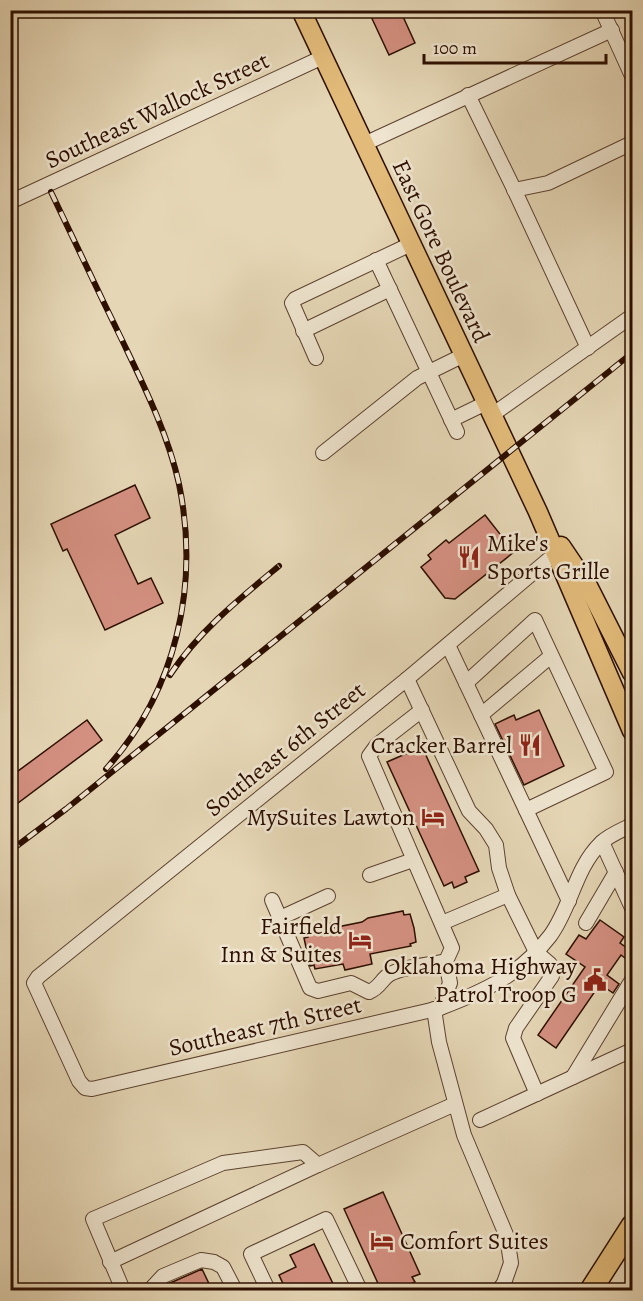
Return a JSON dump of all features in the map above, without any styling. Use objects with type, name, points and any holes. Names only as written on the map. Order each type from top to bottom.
[{"type":"highway","points":[[591,1290],[633,1226]]},
{"type":"main road","name":"East Gore Boulevard","points":[[302,10],[489,409],[559,552],[633,730]]},
{"type":"main road","name":"East Gore Boulevard","points":[[559,552],[588,586],[633,673]]},
{"type":"street","points":[[602,10],[633,76]]},
{"type":"street","points":[[364,144],[612,30]]},
{"type":"street","name":"Southeast Wallock Street","points":[[10,202],[323,57]]},
{"type":"street","points":[[468,96],[588,348]]},
{"type":"street","points":[[514,190],[548,183],[633,143]]},
{"type":"street","points":[[316,358],[293,308],[292,303],[295,299],[411,244]]},
{"type":"street","points":[[376,261],[454,426],[489,409],[588,348],[633,316]]},
{"type":"street","points":[[303,331],[390,289]]},
{"type":"street","points":[[323,453],[414,380],[464,355]]},
{"type":"street","name":"Southeast 6th Street","points":[[79,1081],[34,983],[559,552]]},
{"type":"street","points":[[466,682],[535,620],[606,772],[526,810]]},
{"type":"street","points":[[448,645],[569,901]]},
{"type":"street","points":[[481,715],[551,656]]},
{"type":"street","points":[[407,679],[469,811],[486,828],[496,845],[499,868],[508,895],[536,952],[550,964],[552,976],[516,1028],[513,1038],[537,1094]]},
{"type":"street","points":[[422,710],[376,745],[369,756],[452,948],[446,962],[450,983],[437,1008],[439,1042],[464,1136],[507,1237],[511,1263],[499,1290]]},
{"type":"street","name":"Southeast 7th Street","points":[[79,1081],[85,1088],[92,1089],[437,1008],[483,991],[524,964],[536,952],[551,935],[592,854],[602,842],[633,825]]},
{"type":"street","points":[[602,842],[633,908]]},
{"type":"street","points":[[370,875],[413,860]]},
{"type":"street","points":[[586,923],[616,872]]},
{"type":"street","points":[[441,923],[508,895]]},
{"type":"street","points":[[279,918],[328,896]]},
{"type":"street","points":[[272,900],[310,988],[318,991],[351,983],[369,992],[379,988],[385,977],[394,972],[446,962]]},
{"type":"street","points":[[573,1077],[633,980]]},
{"type":"street","points":[[480,1120],[633,1050]]},
{"type":"street","points":[[110,1262],[455,1104]]},
{"type":"street","points":[[123,1290],[93,1219],[223,1163],[303,1152],[318,1165]]},
{"type":"street","points":[[268,1290],[251,1254],[326,1219],[360,1290]]},
{"type":"street","points":[[150,1290],[163,1276],[201,1260],[214,1262],[223,1267],[235,1290]]},
{"type":"building","points":[[368,10],[400,10],[415,43],[389,55]]},
{"type":"building","points":[[135,485],[150,518],[115,535],[138,584],[151,578],[163,603],[105,630],[67,549],[63,551],[51,524]]},
{"type":"building","name":"Mike's Sports Grille","points":[[485,515],[514,552],[455,599],[445,598],[421,567],[431,559],[428,555],[446,540],[449,543]]},
{"type":"building","name":"Cracker Barrel","points":[[539,710],[564,766],[524,785],[495,724],[514,715],[516,720]]},
{"type":"building","points":[[87,720],[102,740],[10,809],[10,777]]},
{"type":"building","name":"MySuites Lawton","points":[[419,748],[421,752],[424,751],[479,871],[465,877],[467,882],[454,888],[452,882],[444,886],[387,762]]},
{"type":"building","name":"Fairfield Inn & Suites","points":[[403,911],[404,915],[410,914],[414,928],[416,942],[410,944],[411,946],[370,954],[372,964],[345,970],[343,964],[315,969],[314,965],[310,966],[304,938],[308,937],[306,932],[312,931],[311,927],[332,923],[332,928]]},
{"type":"building","name":"Oklahoma Highway Patrol Troop G","points":[[600,920],[624,937],[620,943],[630,950],[625,958],[621,955],[607,975],[619,984],[613,993],[600,984],[556,1048],[538,1035],[585,967],[566,954],[579,935],[586,939]]},
{"type":"building","name":"Comfort Suites","points":[[383,1192],[420,1274],[412,1277],[415,1282],[408,1285],[411,1290],[381,1290],[344,1209]]},
{"type":"building","points":[[314,1244],[336,1290],[286,1290],[279,1275],[296,1267],[290,1255]]},
{"type":"building","points":[[202,1269],[212,1290],[162,1290],[168,1284]]},
{"type":"railway","points":[[51,192],[155,410],[174,465],[185,522],[184,598],[177,636],[150,706],[130,739],[106,769]]},
{"type":"railway","points":[[10,851],[66,809],[632,353]]},
{"type":"railway","points":[[170,675],[207,630],[279,566]]},
{"type":"place","name":"Mike's Sports Grille","points":[[469,557]]},
{"type":"place","name":"Cracker Barrel","points":[[530,745]]},
{"type":"place","name":"MySuites Lawton","points":[[433,817]]},
{"type":"place","name":"Fairfield Inn & Suites","points":[[360,940]]},
{"type":"place","name":"Oklahoma Highway Patrol Troop G","points":[[595,980]]},
{"type":"place","name":"Comfort Suites","points":[[382,1241]]}]
